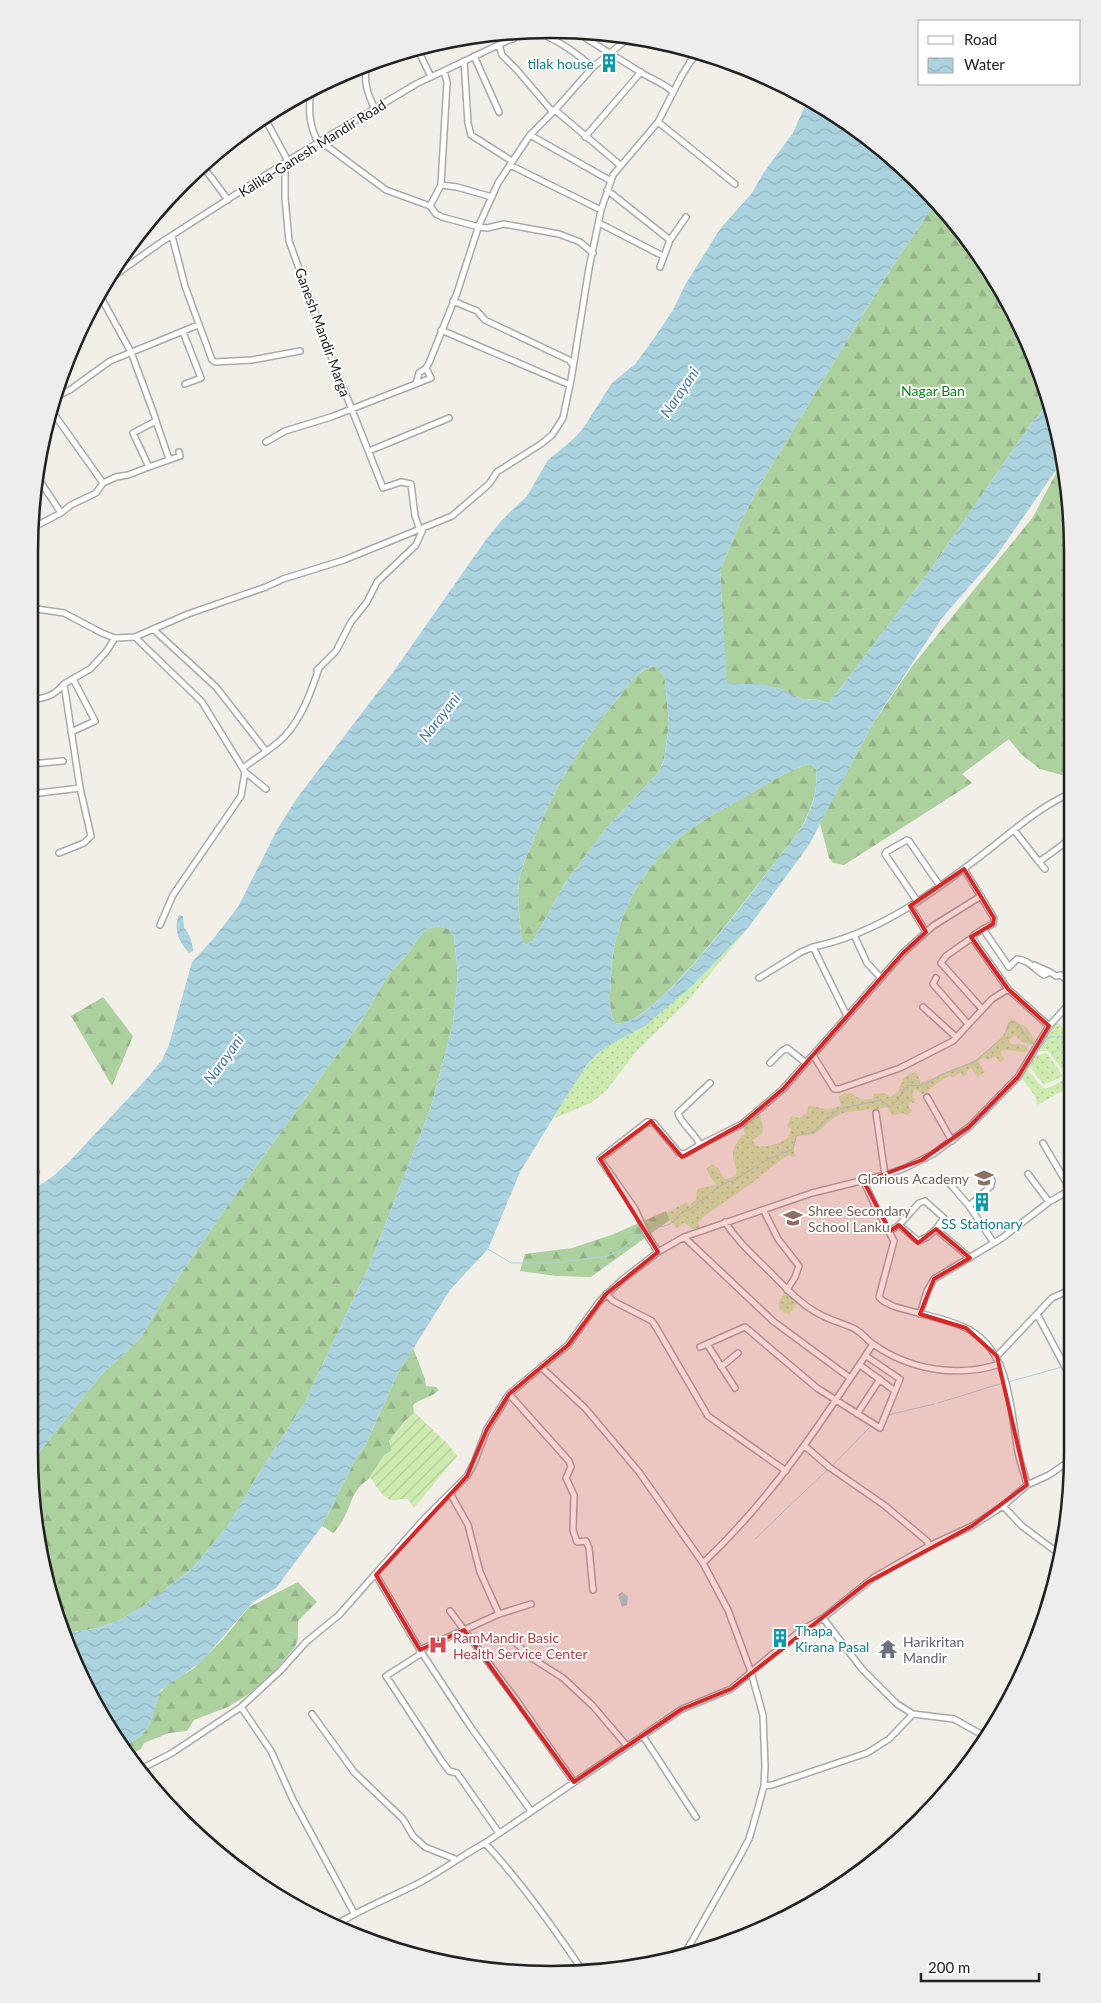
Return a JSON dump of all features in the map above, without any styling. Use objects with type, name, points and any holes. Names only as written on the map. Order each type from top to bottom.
[{"type":"street","points":[[552,38],[594,68]]},
{"type":"street","name":"Kalika-Ganesh Mandir Road","points":[[119,272],[172,236],[320,141],[416,84],[512,39]]},
{"type":"street","points":[[587,39],[608,54],[667,86],[673,92]]},
{"type":"street","points":[[416,384],[419,372],[426,368],[453,301],[478,227],[511,163],[530,135],[608,54],[623,43]]},
{"type":"street","points":[[499,45],[502,55],[551,110],[555,110],[620,165]]},
{"type":"street","points":[[420,54],[431,77]]},
{"type":"street","points":[[474,56],[499,112]]},
{"type":"street","points":[[37,609],[64,613],[115,638],[135,636],[283,579],[322,569],[452,516],[489,484],[497,472],[552,435],[563,418],[598,223],[611,182],[620,165],[638,148],[658,122],[673,92],[694,58]]},
{"type":"street","points":[[464,62],[468,122],[471,134],[511,163],[601,210]]},
{"type":"street","points":[[430,206],[441,185],[447,82],[444,71]]},
{"type":"street","points":[[585,137],[641,72]]},
{"type":"street","points":[[366,73],[365,86],[375,109]]},
{"type":"street","points":[[311,97],[310,118],[312,130],[320,141],[386,190],[430,206],[436,214],[442,217],[478,227],[487,228],[504,224],[559,234],[580,242],[593,252]]},
{"type":"street","points":[[658,122],[735,184]]},
{"type":"street","points":[[267,123],[287,162]]},
{"type":"street","points":[[530,135],[611,182]]},
{"type":"street","name":"Ganesh Mandir Marga","points":[[287,162],[285,198],[289,241],[351,409],[383,488],[406,482],[411,484],[416,516],[422,529]]},
{"type":"street","points":[[206,171],[228,200]]},
{"type":"street","points":[[441,185],[457,187],[492,197]]},
{"type":"street","points":[[608,190],[670,240]]},
{"type":"street","points":[[660,267],[670,240],[686,217]]},
{"type":"street","points":[[598,223],[663,256]]},
{"type":"street","points":[[172,236],[185,286],[212,360],[215,362],[252,360],[300,351]]},
{"type":"street","points":[[103,300],[131,352],[170,459]]},
{"type":"street","points":[[453,301],[478,311],[485,320],[569,360],[573,365]]},
{"type":"street","points":[[63,393],[110,361],[198,325]]},
{"type":"street","points":[[441,330],[470,344],[487,349],[570,384]]},
{"type":"street","points":[[183,332],[201,378],[185,384]]},
{"type":"street","points":[[266,442],[285,431],[351,409],[431,378],[426,368]]},
{"type":"street","points":[[56,416],[103,483]]},
{"type":"street","points":[[369,451],[449,418]]},
{"type":"street","points":[[149,467],[133,433],[156,421]]},
{"type":"street","points":[[39,524],[96,493],[103,483],[180,456],[179,452]]},
{"type":"street","points":[[42,484],[61,512]]},
{"type":"street","points":[[160,925],[173,895],[241,796],[244,770],[283,738],[292,727],[309,699],[318,669],[336,651],[351,622],[367,602],[377,582],[416,545],[422,529]]},
{"type":"street","points":[[153,629],[216,687],[266,751]]},
{"type":"street","points":[[135,636],[202,702],[244,770],[266,788]]},
{"type":"street","points":[[37,699],[48,698],[64,684],[84,673],[106,652],[115,638]]},
{"type":"street","points":[[71,732],[95,721],[72,679]]},
{"type":"street","points":[[58,853],[84,843],[91,836],[80,788],[64,684]]},
{"type":"street","points":[[37,763],[62,761]]},
{"type":"street","points":[[37,793],[80,788]]},
{"type":"street","points":[[760,978],[801,952],[854,935],[886,921],[964,869],[1042,809],[1064,797]]},
{"type":"street","points":[[1014,830],[1045,869]]},
{"type":"street","points":[[917,902],[885,854],[886,852],[907,840],[909,841],[940,886]]},
{"type":"street","points":[[1039,862],[1064,844]]},
{"type":"street","points":[[964,869],[994,918],[993,924],[946,956],[941,963],[982,1009]]},
{"type":"street","points":[[658,1252],[635,1210],[600,1159],[640,1126],[651,1122],[654,1123],[679,1153],[686,1154],[742,1124],[783,1089],[903,952],[926,932],[981,896]]},
{"type":"street","points":[[910,906],[926,932]]},
{"type":"street","points":[[983,930],[1009,967],[1017,959],[1024,960],[1044,974],[1050,972],[1056,976],[1064,977]]},
{"type":"street","points":[[854,935],[867,963],[880,978]]},
{"type":"street","points":[[973,937],[974,942],[1008,989],[1049,1026]]},
{"type":"street","points":[[813,948],[847,1016]]},
{"type":"street","points":[[936,978],[933,984],[968,1024]]},
{"type":"street","points":[[813,1055],[836,1090],[900,1068],[953,1041],[992,999],[1008,989]]},
{"type":"street","points":[[923,1007],[956,1037]]},
{"type":"street","points":[[145,1766],[172,1753],[241,1707],[281,1670],[306,1642],[340,1615],[376,1576],[424,1518],[471,1470],[487,1429],[509,1394],[568,1345],[606,1294],[622,1280],[658,1252],[684,1237],[812,1193],[864,1182],[922,1160],[952,1141],[969,1127],[1018,1077],[1049,1026],[1064,1010]]},
{"type":"street","points":[[770,1063],[782,1051],[788,1048],[806,1063]]},
{"type":"street","points":[[700,1145],[696,1136],[680,1118],[678,1113],[710,1083]]},
{"type":"street","points":[[927,1097],[952,1141]]},
{"type":"street","points":[[876,1113],[885,1175]]},
{"type":"street","points":[[1043,1143],[1064,1179]]},
{"type":"street","points":[[1028,1174],[1049,1202]]},
{"type":"street","points":[[969,1206],[991,1186],[992,1180],[987,1175]]},
{"type":"street","points":[[864,1182],[877,1210],[893,1237],[894,1244],[878,1297],[893,1306],[966,1328],[978,1336],[996,1356],[1000,1364],[1015,1422],[1018,1451],[1028,1485]]},
{"type":"street","points":[[951,1185],[969,1206],[994,1243]]},
{"type":"street","points":[[920,1314],[927,1291],[934,1279],[994,1243],[1064,1193]]},
{"type":"street","points":[[890,1231],[925,1200],[944,1218],[936,1229],[918,1242],[899,1224]]},
{"type":"street","points":[[764,1211],[778,1239],[799,1266],[796,1277],[787,1290]]},
{"type":"street","points":[[725,1222],[735,1238],[787,1290],[822,1316],[856,1330],[873,1344],[910,1363],[936,1370],[964,1371],[1000,1364]]},
{"type":"street","points":[[936,1229],[970,1258]]},
{"type":"street","points":[[684,1237],[773,1321],[850,1378]]},
{"type":"street","points":[[996,1356],[1052,1298],[1064,1293]]},
{"type":"street","points":[[606,1294],[613,1301],[652,1321],[710,1418],[786,1471]]},
{"type":"street","points":[[1037,1314],[1064,1365]]},
{"type":"street","points":[[700,1347],[745,1328],[817,1388],[880,1428],[900,1379],[866,1356]]},
{"type":"street","points":[[706,1344],[735,1388]]},
{"type":"street","points":[[703,1563],[739,1527],[786,1471],[836,1401],[873,1344]]},
{"type":"street","points":[[721,1367],[738,1353]]},
{"type":"street","points":[[860,1365],[895,1391]]},
{"type":"street","points":[[541,1367],[585,1408],[639,1472],[703,1563],[728,1610],[751,1672],[763,1715],[764,1786],[748,1839],[689,1946]]},
{"type":"street","points":[[857,1414],[880,1379]]},
{"type":"street","points":[[509,1394],[569,1460],[571,1467],[566,1478],[574,1495],[573,1530],[577,1542],[586,1541],[589,1548],[593,1590]]},
{"type":"street","points":[[805,1446],[829,1467],[884,1505],[927,1541],[929,1546]]},
{"type":"street","points":[[342,1921],[422,1881],[455,1859],[485,1843],[682,1709],[731,1689],[800,1631],[823,1618],[868,1582],[929,1546],[972,1526],[1003,1506],[1028,1485],[1063,1465]]},
{"type":"street","points":[[450,1493],[468,1525],[480,1572],[499,1614]]},
{"type":"street","points":[[1003,1506],[1022,1526],[1054,1550]]},
{"type":"street","points":[[376,1576],[420,1650],[470,1726],[531,1811]]},
{"type":"street","points":[[420,1650],[499,1614],[531,1604]]},
{"type":"street","points":[[450,1611],[518,1702],[574,1782]]},
{"type":"street","points":[[823,1618],[862,1669],[897,1704],[913,1714],[954,1718],[980,1733]]},
{"type":"street","points":[[513,1640],[530,1657],[563,1678],[575,1689],[593,1706],[627,1746]]},
{"type":"street","points":[[420,1650],[419,1656],[386,1676],[441,1760],[449,1771],[457,1773],[499,1833]]},
{"type":"street","points":[[241,1707],[271,1750],[293,1800],[354,1914]]},
{"type":"street","points":[[312,1714],[354,1772],[403,1819],[413,1836],[425,1847],[455,1859]]},
{"type":"street","points":[[764,1786],[867,1753],[890,1739],[913,1714]]},
{"type":"street","points":[[642,1736],[696,1817]]},
{"type":"street","points":[[485,1843],[508,1868],[535,1903],[578,1964]]},
{"type":"highlighted area","points":[[964,869],[994,918],[993,924],[971,937],[1008,989],[1049,1026],[1018,1077],[969,1127],[922,1160],[864,1182],[890,1231],[899,1225],[918,1243],[936,1229],[970,1258],[934,1279],[920,1314],[966,1328],[997,1356],[1027,1485],[972,1526],[868,1582],[731,1689],[682,1709],[574,1782],[464,1630],[420,1650],[376,1575],[467,1476],[487,1429],[509,1394],[568,1345],[606,1294],[658,1252],[600,1159],[651,1121],[682,1157],[742,1124],[783,1089],[903,953],[926,932],[910,906]]},
{"type":"green space","name":"Nagar Ban","points":[[932,208],[977,265],[995,294],[1024,354],[1043,409],[1033,421],[928,573],[829,703],[814,699],[804,700],[781,689],[747,684],[726,684],[720,571],[739,525],[760,485],[892,267]]},
{"type":"green space","points":[[1057,471],[1064,550],[1064,776],[1040,769],[1021,754],[1009,739],[962,774],[972,783],[844,865],[833,863],[829,858],[820,823],[872,725],[913,665],[1033,517]]},
{"type":"green space","points":[[656,666],[665,678],[669,724],[664,760],[658,773],[607,827],[565,883],[533,941],[526,945],[521,932],[518,897],[519,881],[524,863],[552,797],[572,763],[606,713],[639,674],[650,667]]},
{"type":"green space","points":[[811,764],[816,769],[816,787],[809,811],[793,839],[725,927],[676,983],[652,1005],[631,1020],[615,1023],[611,1013],[610,995],[613,957],[617,937],[631,898],[654,863],[684,834],[706,819],[786,773]]},
{"type":"green space","points":[[436,926],[449,929],[454,937],[458,975],[453,1024],[431,1107],[369,1266],[305,1402],[259,1473],[229,1524],[193,1568],[142,1607],[120,1620],[98,1628],[71,1633],[55,1585],[47,1553],[42,1519],[37,1455],[101,1375],[140,1339],[165,1297],[224,1211],[360,1023],[389,974],[427,929]]},
{"type":"green space","points":[[748,928],[687,1002],[635,1053],[606,1091],[591,1103],[553,1119],[579,1077],[597,1054],[693,985]]},
{"type":"green space","points":[[103,997],[133,1036],[112,1086],[71,1016]]},
{"type":"green space","points":[[1014,1020],[1027,1028],[1035,1040],[1031,1045],[1021,1041],[1016,1036],[1012,1037],[1009,1041],[1011,1044],[1025,1045],[1028,1050],[1026,1052],[1003,1050],[1000,1052],[1005,1059],[1000,1062],[995,1056],[988,1060],[984,1057],[978,1062],[985,1072],[977,1077],[971,1068],[963,1077],[960,1073],[952,1078],[950,1075],[925,1094],[915,1089],[912,1093],[915,1100],[914,1103],[910,1102],[908,1104],[912,1112],[907,1115],[902,1113],[892,1116],[888,1107],[843,1113],[832,1119],[816,1133],[797,1136],[794,1147],[795,1156],[789,1155],[784,1158],[711,1211],[698,1222],[700,1229],[695,1230],[684,1223],[677,1228],[670,1220],[667,1213],[686,1202],[689,1206],[696,1200],[697,1189],[716,1185],[706,1169],[712,1164],[719,1169],[725,1180],[736,1175],[733,1158],[735,1146],[745,1133],[743,1126],[760,1113],[763,1130],[753,1140],[755,1145],[768,1146],[777,1143],[789,1137],[791,1129],[787,1126],[791,1116],[799,1118],[805,1115],[809,1105],[825,1109],[836,1108],[841,1106],[839,1097],[846,1093],[862,1100],[873,1099],[873,1094],[886,1093],[890,1097],[899,1091],[900,1084],[903,1082],[902,1079],[916,1071],[921,1083],[976,1060],[1003,1036],[1009,1021]]},
{"type":"green space","points":[[1055,1021],[1064,1029],[1064,1072],[1048,1051],[1037,1051],[1037,1047]]},
{"type":"green space","points":[[1047,1053],[1063,1076],[1044,1085],[1028,1065],[1033,1056]]},
{"type":"green space","points":[[1027,1069],[1043,1088],[1048,1088],[1064,1080],[1064,1090],[1037,1105],[1035,1096],[1021,1077]]},
{"type":"green space","points":[[666,1211],[670,1220],[591,1277],[556,1276],[520,1271],[525,1254],[572,1248],[614,1234]]},
{"type":"green space","points":[[786,1292],[798,1302],[789,1315],[781,1310],[778,1305]]},
{"type":"green space","points":[[413,1348],[426,1386],[436,1387],[439,1390],[413,1405],[414,1413],[389,1441],[392,1450],[376,1472],[356,1492],[343,1520],[333,1533],[322,1526],[356,1458],[364,1448],[398,1373]]},
{"type":"green space","points":[[414,1412],[449,1445],[457,1456],[414,1508],[408,1499],[394,1500],[385,1497],[370,1476],[384,1455],[392,1450],[389,1441]]},
{"type":"green space","points":[[298,1582],[317,1602],[298,1621],[298,1639],[295,1647],[274,1672],[249,1694],[228,1707],[194,1720],[187,1731],[169,1733],[144,1743],[141,1749],[135,1752],[129,1744],[142,1735],[150,1724],[157,1697],[167,1684],[193,1669],[225,1637],[249,1607]]},
{"type":"water","name":"Narayani","points":[[806,105],[836,124],[889,165],[932,208],[892,267],[831,367],[760,485],[739,525],[720,571],[727,684],[761,684],[781,689],[804,700],[814,699],[829,703],[928,573],[1033,421],[1043,409],[1057,469],[997,555],[942,618],[872,725],[809,845],[748,928],[693,985],[645,1026],[613,1043],[597,1054],[587,1065],[520,1172],[488,1249],[450,1290],[398,1373],[364,1448],[356,1458],[322,1526],[276,1588],[253,1602],[201,1662],[161,1690],[150,1724],[142,1735],[129,1744],[106,1709],[90,1679],[71,1633],[98,1628],[120,1620],[142,1607],[193,1568],[229,1524],[259,1473],[305,1402],[369,1266],[431,1107],[453,1024],[458,975],[454,937],[449,929],[436,926],[427,929],[389,974],[360,1023],[224,1211],[165,1297],[140,1339],[101,1375],[37,1455],[37,1187],[68,1163],[162,1060],[169,1045],[192,962],[238,907],[278,828],[297,798],[394,671],[485,541],[501,521],[527,496],[548,460],[582,430],[612,383],[635,364],[673,310],[685,285],[720,229],[752,193],[764,172],[793,133]],"holes":[[[655,666],[665,678],[669,724],[664,761],[658,773],[607,827],[565,883],[533,941],[526,945],[521,932],[518,897],[519,881],[524,863],[552,797],[594,729],[635,678],[644,670]],[[811,764],[816,769],[816,787],[804,823],[725,927],[676,983],[652,1005],[631,1020],[615,1023],[611,1013],[610,995],[613,957],[617,937],[631,898],[654,863],[684,834],[779,777]]]},
{"type":"water","points":[[179,915],[183,916],[184,928],[188,932],[191,942],[193,951],[189,953],[182,945],[178,936],[177,920]]},
{"type":"water","points":[[622,1592],[628,1596],[627,1605],[622,1607],[618,1595]]},
{"type":"waterway","points":[[647,1230],[670,1224],[681,1213],[692,1208],[723,1184],[735,1180],[766,1160],[793,1149],[796,1136],[813,1132],[839,1109],[881,1100],[890,1107],[896,1102],[907,1085],[918,1086],[927,1083],[940,1075],[974,1062],[1004,1036],[1011,1021],[1015,1022],[1027,1039],[1034,1044]]},
{"type":"waterway","points":[[1040,1047],[1050,1037],[1064,1038]]},
{"type":"waterway","points":[[488,1249],[511,1263],[551,1263],[607,1256],[619,1251],[644,1232]]},
{"type":"waterway","points":[[1008,1382],[1062,1367]]},
{"type":"waterway","points":[[938,1403],[1003,1383]]},
{"type":"waterway","points":[[888,1415],[934,1404]]},
{"type":"waterway","points":[[832,1466],[871,1426]]},
{"type":"waterway","points":[[755,1539],[828,1469]]},
{"type":"place","name":"tilak house","points":[[609,63]]},
{"type":"place","name":"Glorious Academy","points":[[984,1178]]},
{"type":"place","name":"SS Stationary","points":[[982,1202]]},
{"type":"place","name":"Shree Secondary School Lanku","points":[[793,1218]]},
{"type":"place","name":"Thapa Kirana Pasal","points":[[780,1638]]},
{"type":"place","name":"RamMandir Basic Health Service Center","points":[[438,1645]]},
{"type":"place","name":"Harikritan Mandir","points":[[888,1649]]}]
